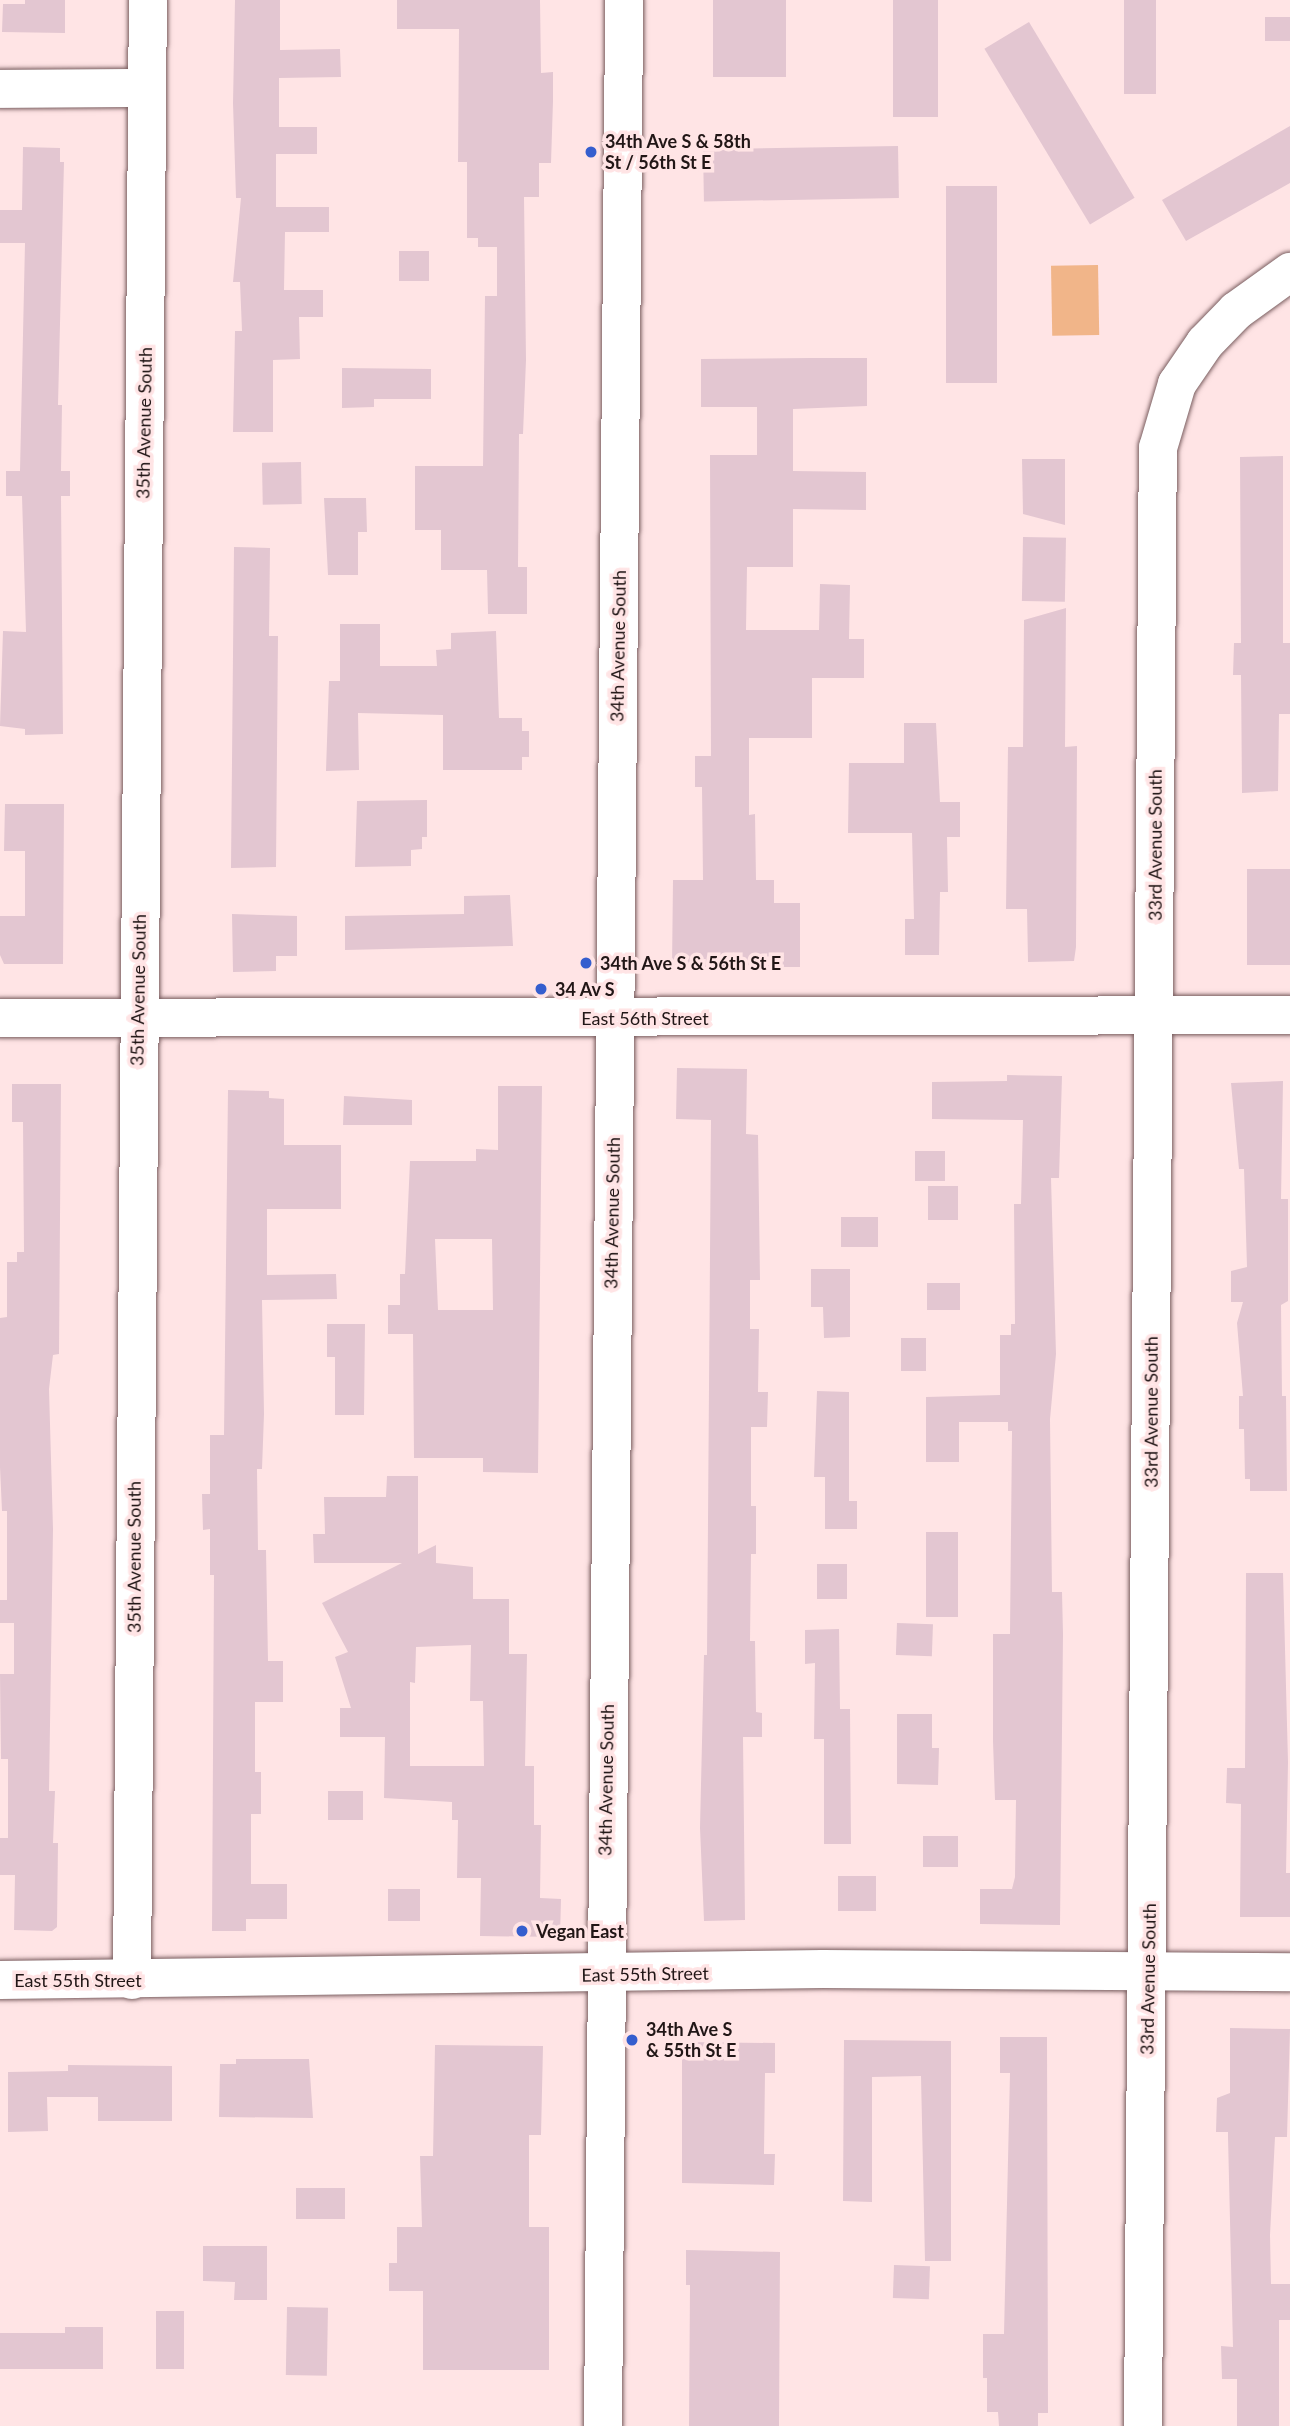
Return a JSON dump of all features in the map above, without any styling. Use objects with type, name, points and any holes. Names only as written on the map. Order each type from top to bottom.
[{"type":"street","name":"35th Avenue South","points":[[132,1980],[148,0]]},
{"type":"street","name":"34th Avenue South","points":[[603,2426],[624,0]]},
{"type":"street","points":[[0,89],[147,88]]},
{"type":"street","name":"33rd Avenue South","points":[[1143,2426],[1158,448],[1170,400],[1205,343],[1236,311],[1290,272]]},
{"type":"street","name":"East 56th Street","points":[[0,1018],[1290,1015]]},
{"type":"street","name":"East 55th Street","points":[[0,1980],[606,1975],[823,1969],[1290,1972]]},
{"type":"shaded area","points":[[1098,265],[1099,335],[1052,336],[1051,266]]},
{"type":"building","points":[[25,0],[65,0],[65,33],[2,32],[3,4],[25,4]]},
{"type":"building","points":[[235,0],[280,0],[280,50],[340,49],[341,77],[279,78],[279,127],[317,127],[317,154],[276,154],[276,207],[329,207],[329,232],[285,232],[284,290],[323,290],[323,317],[299,317],[300,359],[273,360],[273,432],[233,432],[235,331],[242,331],[240,282],[233,282],[241,198],[236,198],[233,103]]},
{"type":"building","points":[[397,0],[540,0],[541,73],[553,72],[553,101],[551,163],[539,163],[539,197],[524,197],[526,360],[523,434],[519,434],[518,567],[527,567],[527,614],[488,614],[487,570],[441,570],[441,530],[415,530],[415,466],[483,466],[485,296],[497,296],[497,247],[478,247],[478,238],[467,238],[467,162],[458,162],[459,29],[397,29]]},
{"type":"building","points":[[713,0],[786,0],[786,77],[713,77]]},
{"type":"building","points":[[893,0],[938,0],[938,117],[893,117]]},
{"type":"building","points":[[1124,0],[1156,0],[1156,94],[1124,94]]},
{"type":"building","points":[[1265,17],[1290,17],[1290,41],[1265,41]]},
{"type":"building","points":[[1029,22],[1135,198],[1090,225],[984,49]]},
{"type":"building","points":[[1290,126],[1290,183],[1186,241],[1162,200]]},
{"type":"building","points":[[898,146],[899,198],[704,201],[703,149]]},
{"type":"building","points":[[23,147],[60,148],[60,162],[64,162],[58,405],[62,405],[61,471],[70,471],[70,496],[61,496],[63,734],[25,735],[25,729],[0,726],[3,631],[26,632],[22,496],[6,496],[6,471],[20,471],[25,243],[0,243],[0,210],[22,210]]},
{"type":"building","points":[[946,186],[997,186],[997,383],[946,383]]},
{"type":"building","points":[[399,251],[429,251],[429,281],[399,281]]},
{"type":"building","points":[[867,358],[867,406],[793,409],[793,471],[866,472],[866,510],[793,509],[793,567],[747,567],[746,630],[819,630],[820,584],[850,585],[849,639],[864,639],[864,678],[812,678],[812,738],[749,738],[749,815],[755,814],[756,880],[774,880],[774,903],[800,903],[800,967],[672,967],[673,880],[703,880],[702,787],[695,787],[695,756],[711,756],[710,455],[757,455],[757,407],[701,407],[701,359]]},
{"type":"building","points":[[342,368],[431,369],[431,399],[374,399],[374,407],[342,408]]},
{"type":"building","points":[[1283,456],[1283,643],[1290,643],[1290,714],[1279,714],[1278,791],[1242,793],[1241,675],[1233,675],[1234,643],[1241,643],[1240,457]]},
{"type":"building","points":[[1022,459],[1065,459],[1065,525],[1023,514]]},
{"type":"building","points":[[301,462],[302,504],[263,505],[262,463]]},
{"type":"building","points":[[324,498],[366,498],[367,532],[358,532],[358,575],[328,575]]},
{"type":"building","points":[[1023,537],[1066,538],[1065,602],[1022,601]]},
{"type":"building","points":[[234,547],[270,548],[269,636],[278,636],[276,867],[231,868]]},
{"type":"building","points":[[1066,608],[1065,747],[1077,746],[1076,947],[1074,961],[1028,962],[1027,909],[1006,909],[1008,747],[1023,747],[1024,620]]},
{"type":"building","points":[[340,624],[380,624],[380,666],[437,666],[436,650],[451,649],[451,633],[496,631],[499,718],[522,718],[522,731],[529,731],[529,757],[522,757],[522,770],[443,770],[443,715],[358,713],[359,770],[326,771],[329,681],[340,681]]},
{"type":"building","points":[[904,723],[936,723],[940,802],[960,802],[960,837],[947,837],[948,892],[940,892],[939,955],[905,955],[905,919],[914,919],[912,833],[848,833],[849,763],[904,763]]},
{"type":"building","points":[[427,800],[427,837],[422,837],[422,849],[411,850],[411,866],[355,867],[357,801]]},
{"type":"building","points":[[5,804],[64,804],[63,964],[4,964],[0,955],[0,916],[25,916],[25,851],[4,851]]},
{"type":"building","points":[[1247,869],[1290,869],[1290,965],[1247,965]]},
{"type":"building","points":[[510,895],[513,946],[345,950],[345,916],[464,914],[464,896]]},
{"type":"building","points":[[232,914],[297,916],[297,956],[276,956],[276,971],[233,972]]},
{"type":"building","points":[[677,1068],[747,1069],[746,1134],[758,1135],[760,1280],[750,1280],[750,1329],[759,1329],[758,1392],[768,1392],[767,1427],[751,1427],[751,1506],[756,1506],[756,1554],[751,1554],[750,1641],[755,1641],[756,1712],[762,1713],[762,1737],[743,1737],[745,1920],[704,1921],[700,1828],[704,1655],[707,1655],[711,1120],[676,1119]]},
{"type":"building","points":[[1007,1075],[1062,1076],[1059,1178],[1051,1178],[1056,1354],[1050,1419],[1052,1592],[1062,1592],[1063,1634],[1060,1925],[980,1924],[980,1889],[1012,1889],[1015,1877],[1016,1800],[995,1800],[993,1741],[993,1634],[1010,1634],[1012,1431],[1008,1431],[1008,1422],[959,1422],[959,1462],[926,1462],[926,1397],[1000,1395],[1000,1335],[1011,1335],[1011,1324],[1015,1324],[1014,1204],[1021,1204],[1023,1120],[932,1119],[932,1082],[1007,1081]]},
{"type":"building","points":[[1283,1081],[1281,1199],[1288,1199],[1288,1301],[1281,1305],[1287,1491],[1250,1491],[1250,1479],[1245,1479],[1244,1429],[1239,1429],[1239,1396],[1243,1396],[1237,1323],[1243,1302],[1231,1302],[1231,1271],[1247,1267],[1244,1169],[1239,1169],[1231,1083]]},
{"type":"building","points":[[12,1084],[61,1084],[59,1354],[53,1355],[49,1389],[53,1529],[49,1791],[55,1791],[53,1843],[58,1843],[57,1927],[52,1931],[14,1930],[15,1875],[0,1875],[0,1838],[8,1838],[8,1759],[1,1759],[0,1674],[14,1674],[14,1623],[0,1623],[0,1600],[7,1600],[7,1511],[2,1511],[0,1467],[0,1318],[7,1317],[7,1262],[17,1262],[17,1252],[24,1252],[23,1122],[12,1122]]},
{"type":"building","points":[[498,1086],[542,1086],[538,1473],[483,1472],[483,1458],[414,1458],[413,1334],[388,1334],[388,1305],[400,1305],[400,1274],[405,1274],[410,1161],[476,1161],[476,1149],[498,1150]],"holes":[[[435,1239],[492,1239],[493,1310],[438,1310]]]},
{"type":"building","points":[[228,1090],[269,1091],[269,1098],[284,1099],[284,1145],[341,1145],[341,1209],[267,1209],[267,1275],[336,1274],[337,1299],[262,1300],[264,1414],[262,1469],[257,1469],[258,1550],[266,1550],[268,1661],[283,1661],[283,1702],[255,1702],[255,1772],[261,1772],[261,1814],[251,1814],[251,1884],[287,1884],[287,1919],[246,1919],[246,1931],[212,1931],[214,1575],[210,1575],[210,1529],[203,1530],[202,1494],[210,1494],[210,1435],[224,1435]]},
{"type":"building","points":[[344,1096],[412,1100],[412,1125],[343,1125]]},
{"type":"building","points":[[915,1151],[945,1151],[945,1181],[915,1181]]},
{"type":"building","points":[[928,1186],[958,1186],[958,1220],[928,1220]]},
{"type":"building","points":[[841,1217],[878,1217],[878,1247],[841,1247]]},
{"type":"building","points":[[811,1269],[850,1269],[850,1337],[824,1338],[823,1307],[811,1307]]},
{"type":"building","points":[[927,1283],[960,1283],[960,1310],[927,1310]]},
{"type":"building","points":[[327,1324],[365,1324],[364,1415],[335,1415],[335,1357],[327,1357]]},
{"type":"building","points":[[901,1338],[926,1338],[926,1371],[901,1371]]},
{"type":"building","points":[[817,1391],[849,1392],[849,1501],[857,1501],[857,1529],[825,1529],[825,1477],[814,1477]]},
{"type":"building","points":[[387,1476],[418,1476],[418,1554],[436,1545],[436,1563],[473,1567],[473,1599],[509,1599],[509,1654],[527,1654],[525,1766],[534,1766],[534,1825],[541,1825],[540,1898],[561,1899],[560,1937],[480,1936],[481,1878],[457,1878],[458,1820],[452,1820],[452,1802],[384,1798],[385,1737],[340,1737],[340,1708],[351,1708],[335,1657],[348,1652],[322,1603],[402,1563],[314,1563],[313,1534],[325,1534],[324,1497],[386,1497]],"holes":[[[471,1645],[470,1701],[483,1701],[484,1766],[410,1766],[410,1682],[415,1683],[416,1647]]]},
{"type":"building","points":[[926,1532],[958,1532],[958,1617],[926,1617]]},
{"type":"building","points":[[817,1564],[847,1564],[847,1599],[817,1599]]},
{"type":"building","points":[[1246,1573],[1283,1573],[1288,1762],[1286,1873],[1290,1873],[1290,1917],[1240,1917],[1241,1804],[1226,1803],[1227,1768],[1245,1768]]},
{"type":"building","points":[[897,1623],[933,1624],[932,1656],[896,1655]]},
{"type":"building","points":[[839,1629],[840,1709],[850,1709],[851,1844],[824,1844],[824,1739],[814,1739],[815,1663],[805,1664],[805,1630]]},
{"type":"building","points":[[897,1714],[932,1714],[932,1748],[939,1748],[938,1785],[897,1784]]},
{"type":"building","points":[[328,1791],[363,1791],[363,1820],[328,1820]]},
{"type":"building","points":[[923,1836],[958,1836],[958,1867],[923,1867]]},
{"type":"building","points":[[838,1876],[876,1876],[876,1911],[838,1911]]},
{"type":"building","points":[[388,1889],[420,1889],[420,1921],[388,1921]]},
{"type":"building","points":[[1230,2028],[1290,2029],[1287,2137],[1275,2137],[1270,2235],[1271,2284],[1290,2284],[1290,2320],[1279,2320],[1279,2426],[1237,2426],[1237,2379],[1222,2379],[1221,2346],[1233,2347],[1228,2132],[1216,2132],[1217,2098],[1230,2093]]},
{"type":"building","points":[[1000,2037],[1047,2037],[1048,2413],[1038,2413],[1038,2426],[999,2426],[998,2412],[987,2412],[987,2378],[983,2378],[983,2334],[1004,2334],[1010,2073],[1000,2073]]},
{"type":"building","points":[[844,2040],[951,2041],[951,2261],[925,2261],[921,2076],[872,2077],[872,2202],[843,2201]]},
{"type":"building","points":[[682,2042],[775,2043],[775,2073],[765,2073],[764,2154],[775,2154],[774,2185],[682,2183]]},
{"type":"building","points":[[435,2045],[543,2046],[541,2135],[529,2135],[529,2227],[549,2227],[549,2370],[423,2370],[423,2291],[389,2291],[389,2263],[397,2263],[397,2227],[422,2227],[420,2156],[433,2156]]},
{"type":"building","points":[[236,2059],[309,2059],[313,2118],[219,2117],[220,2064],[236,2064]]},
{"type":"building","points":[[68,2065],[172,2066],[172,2121],[98,2121],[98,2097],[47,2097],[48,2131],[8,2132],[8,2072],[68,2071]]},
{"type":"building","points":[[296,2188],[345,2188],[345,2219],[296,2219]]},
{"type":"building","points":[[203,2246],[267,2246],[267,2300],[234,2300],[235,2282],[203,2281]]},
{"type":"building","points":[[686,2250],[780,2252],[779,2426],[689,2426],[690,2285],[686,2285]]},
{"type":"building","points":[[894,2265],[930,2266],[929,2299],[893,2298]]},
{"type":"building","points":[[287,2307],[328,2308],[327,2376],[286,2375]]},
{"type":"building","points":[[156,2311],[184,2311],[184,2369],[156,2369]]},
{"type":"building","points":[[65,2327],[103,2327],[103,2369],[0,2369],[0,2333],[65,2333]]},
{"type":"place","name":"34th Ave S & 58th St / 56th St E","points":[[591,152]]},
{"type":"place","name":"34th Ave S & 56th St E","points":[[586,963]]},
{"type":"place","name":"34 Av S","points":[[541,989]]},
{"type":"place","name":"Vegan East","points":[[522,1931]]},
{"type":"place","name":"34th Ave S & 55th St E","points":[[632,2040]]}]
